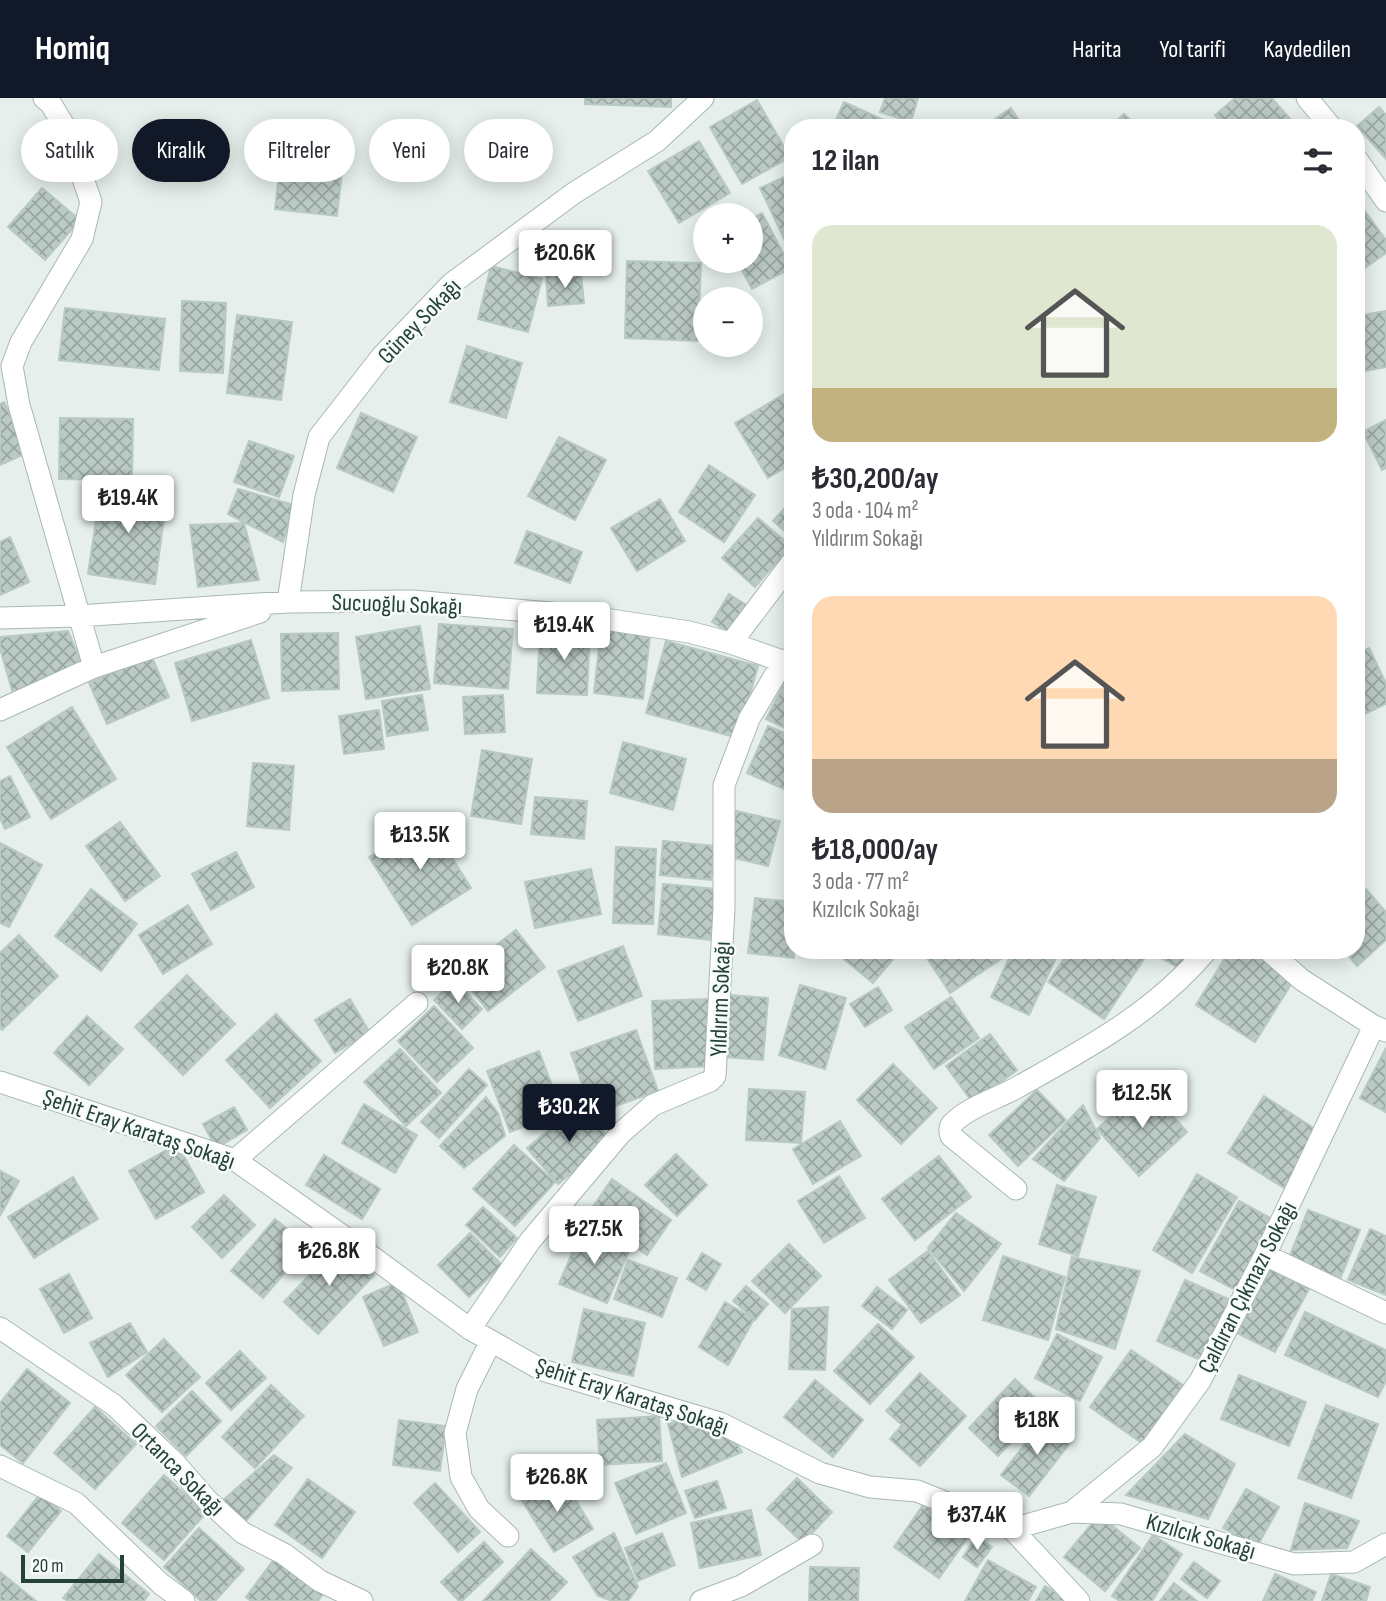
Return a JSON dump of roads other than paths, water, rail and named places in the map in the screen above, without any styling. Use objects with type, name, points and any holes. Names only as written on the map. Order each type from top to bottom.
[{"type":"street","points":[[44,98],[51,104],[66,129],[91,202],[82,239],[21,342],[12,366],[19,405],[94,667]]},
{"type":"street","name":"Güney Sokağı","points":[[288,602],[304,495],[319,437],[382,356],[451,284],[574,193],[657,141],[703,98]]},
{"type":"street","points":[[1307,98],[1324,119]]},
{"type":"street","points":[[1365,171],[1386,201]]},
{"type":"street","points":[[731,643],[784,573]]},
{"type":"street","name":"Sucuoğlu Sokağı","points":[[0,618],[288,602],[413,601],[571,615],[689,632],[784,662]]},
{"type":"street","name":"Sucuoğlu Sokağı","points":[[0,710],[94,667],[288,602]]},
{"type":"street","name":"Yıldırım Sokağı","points":[[470,1329],[530,1241],[621,1133],[653,1105],[710,1081],[715,1076],[724,908],[724,785],[749,719],[784,669]]},
{"type":"street","points":[[1016,1189],[951,1136],[949,1129],[952,1124],[965,1114],[1096,1042],[1146,1010],[1187,974],[1200,959]]},
{"type":"street","points":[[1278,959],[1302,981],[1380,1028]]},
{"type":"street","points":[[235,1160],[417,1003]]},
{"type":"street","name":"Çaldıran Çıkmazı Sokağı","points":[[1072,1511],[1152,1447],[1200,1381],[1380,1028]]},
{"type":"street","name":"Şehit Eray Karataş Sokağı","points":[[0,1082],[235,1160],[367,1252],[470,1329],[542,1370],[720,1423],[820,1473],[870,1487],[916,1491],[1012,1529],[1079,1601]]},
{"type":"street","points":[[1265,1255],[1386,1313]]},
{"type":"street","name":"Ortanca Sokağı","points":[[0,1328],[114,1405],[243,1533],[284,1554],[320,1581],[362,1601]]},
{"type":"street","points":[[491,1343],[467,1389],[455,1433],[461,1477],[479,1509],[508,1536]]},
{"type":"street","points":[[0,1466],[76,1503],[160,1584],[184,1601]]},
{"type":"street","name":"Kızılcık Sokağı","points":[[1012,1529],[1072,1511],[1121,1514],[1294,1564],[1354,1562],[1386,1544]]},
{"type":"street","points":[[701,1601],[741,1586],[812,1545]]}]
